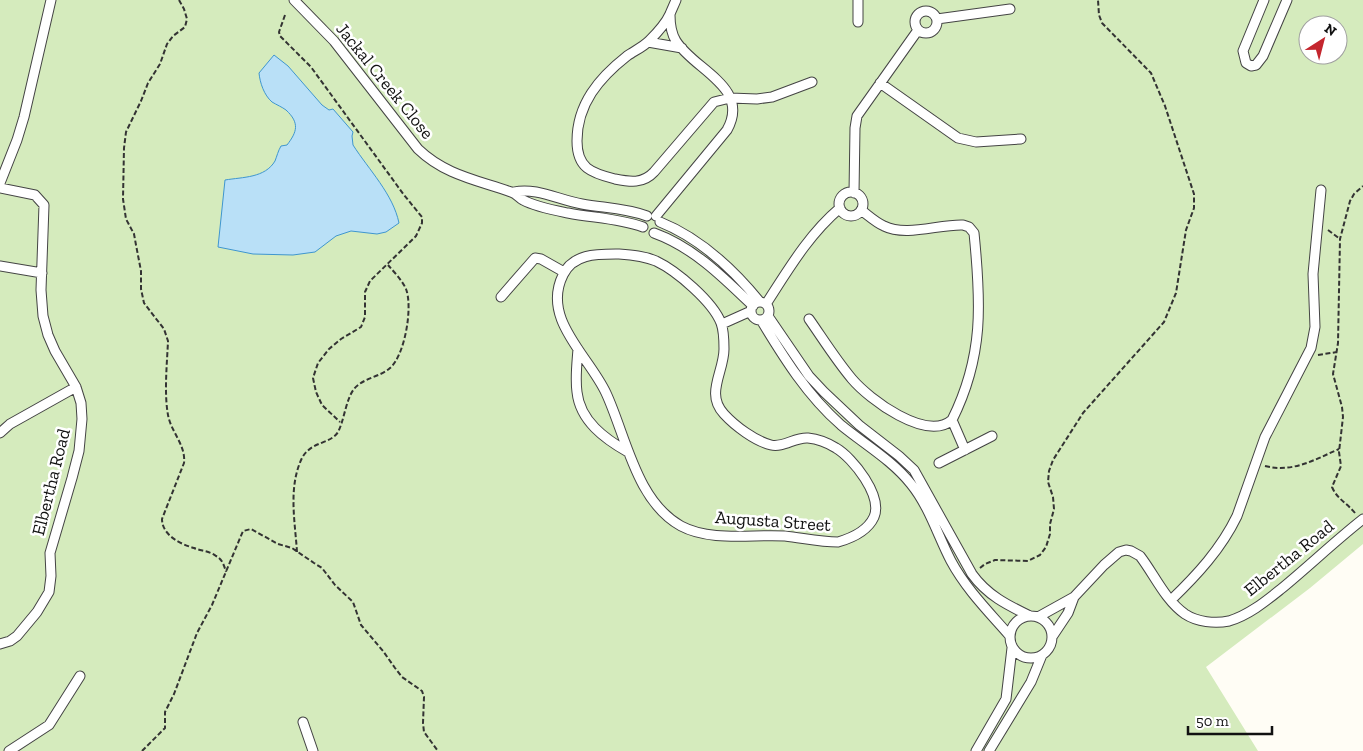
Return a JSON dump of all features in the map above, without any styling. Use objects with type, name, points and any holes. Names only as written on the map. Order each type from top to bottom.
[{"type":"street","points":[[0,184],[24,117],[51,0]]},
{"type":"street","name":"Jackal Creek Close","points":[[294,0],[325,31],[418,149],[436,164],[474,181],[514,192],[523,200],[533,204],[567,213],[616,219],[643,227],[647,232],[654,233]]},
{"type":"street","points":[[676,0],[670,15],[648,42],[608,74],[584,105],[578,122],[577,148],[578,158],[588,168],[619,179],[635,182],[645,179],[660,166],[710,105],[718,100],[772,97],[812,82]]},
{"type":"street","points":[[858,0],[858,22]]},
{"type":"street","points":[[1264,0],[1244,51],[1246,63],[1251,66],[1256,65],[1263,56],[1287,0]]},
{"type":"street","points":[[937,19],[1010,9]]},
{"type":"street","points":[[921,12],[932,13],[937,19],[936,28],[924,34],[918,30],[914,21],[921,12]]},
{"type":"street","points":[[643,227],[642,221],[654,218],[727,130],[733,113],[730,98],[721,84],[677,43],[672,33],[670,15]]},
{"type":"street","points":[[854,193],[856,119],[918,30]]},
{"type":"street","points":[[648,42],[682,48]]},
{"type":"street","points":[[880,83],[958,138],[976,142],[1021,139]]},
{"type":"street","name":"Elbertha Road","points":[[0,188],[28,193],[43,203],[45,209],[41,290],[43,316],[48,335],[59,359],[76,387],[82,410],[80,445],[50,553],[50,588],[43,603],[24,628],[10,641],[0,644]]},
{"type":"street","name":"Jackal Creek Close","points":[[514,192],[522,190],[532,191],[576,202],[626,209],[654,218],[685,234],[708,252],[743,282],[758,306]]},
{"type":"street","points":[[1171,600],[1207,562],[1232,528],[1269,429],[1308,355],[1314,338],[1313,274],[1321,190]]},
{"type":"street","points":[[854,193],[862,199],[861,210],[853,216],[842,213],[840,208],[839,201],[843,195],[854,193]]},
{"type":"street","points":[[501,297],[534,258],[541,259],[564,272],[580,258],[592,255],[619,254],[644,257],[666,267],[689,284],[708,304],[722,324],[758,306],[824,222],[840,208]]},
{"type":"street","points":[[809,318],[853,380],[878,401],[920,425],[937,427],[952,420],[964,393],[978,339],[980,316],[974,233],[963,225],[910,229],[888,228],[861,210]]},
{"type":"street","points":[[654,218],[659,229],[654,233]]},
{"type":"street","points":[[654,233],[671,239],[695,255],[758,306],[769,309],[764,318]]},
{"type":"street","points":[[0,266],[42,273]]},
{"type":"street","name":"Augusta Street","points":[[564,272],[558,287],[556,306],[564,326],[606,393],[628,452],[654,503],[662,512],[683,527],[697,532],[742,537],[784,536],[838,542],[846,540],[861,531],[872,520],[876,506],[873,492],[845,454],[826,443],[806,438],[792,440],[778,446],[768,444],[756,439],[723,413],[718,406],[714,395],[723,360],[722,324]]},
{"type":"street","points":[[758,306],[756,318],[764,318]]},
{"type":"street","points":[[764,318],[809,376],[836,404],[914,470],[935,504],[972,574],[983,588],[1003,603],[1034,616],[1048,625],[1052,637],[1047,650],[1042,655],[1031,682],[989,751]]},
{"type":"street","points":[[764,318],[784,359],[806,388],[841,425],[896,468],[912,486],[960,576],[973,594],[1010,635]]},
{"type":"street","name":"Augusta Street","points":[[578,349],[576,392],[585,416],[603,435],[628,452]]},
{"type":"street","points":[[0,433],[10,424],[76,387]]},
{"type":"street","points":[[952,420],[965,450]]},
{"type":"street","points":[[939,463],[992,436]]},
{"type":"street","name":"Elbertha Road","points":[[1034,616],[1074,597],[1115,555],[1126,550],[1140,556],[1171,600],[1184,613],[1201,621],[1221,622],[1251,611],[1362,519]]},
{"type":"street","name":"Elbertha Road","points":[[1052,637],[1064,620],[1074,597]]},
{"type":"street","points":[[976,751],[1006,700],[1012,648],[1010,635],[1014,624],[1024,617],[1034,616]]},
{"type":"street","points":[[1012,648],[1022,657],[1029,658],[1042,655]]},
{"type":"street","points":[[9,751],[49,725],[80,676]]},
{"type":"street","points":[[304,722],[313,751]]},
{"type":"path","points":[[179,0],[187,20],[184,27],[167,44],[160,64],[148,83],[126,132],[123,199],[126,219],[134,234],[141,271],[141,289],[144,303],[164,329],[168,341],[168,416],[172,430],[185,455],[162,519],[162,525],[164,531],[170,536],[194,549],[217,556],[224,562],[226,572]]},
{"type":"path","points":[[972,574],[994,560],[1028,561],[1040,555],[1046,547],[1054,509],[1053,497],[1048,482],[1053,460],[1083,413],[1164,322],[1176,293],[1186,230],[1194,208],[1194,194],[1165,106],[1151,72],[1102,23],[1099,15],[1098,0]]},
{"type":"path","points":[[285,15],[279,32],[280,36],[311,67],[422,217],[420,230],[416,236],[370,281],[365,292],[365,317],[361,327],[329,348],[318,363],[313,378],[316,392],[322,404],[340,422]]},
{"type":"path","points":[[1362,519],[1339,499],[1332,487],[1340,466],[1339,449],[1343,417],[1333,374],[1337,352],[1340,239],[1350,201],[1354,194],[1363,186]]},
{"type":"path","points":[[1318,223],[1340,239]]},
{"type":"path","points":[[297,552],[293,498],[299,466],[303,457],[311,447],[331,438],[338,432],[340,422],[354,388],[390,369],[395,362],[406,330],[408,296],[405,287],[387,264]]},
{"type":"path","points":[[1308,355],[1337,352]]},
{"type":"path","points":[[1255,464],[1272,468],[1289,468],[1308,464],[1339,449]]},
{"type":"path","points":[[142,751],[165,728],[165,712],[174,694],[197,633],[212,605],[243,531],[251,529],[278,544],[292,548],[322,568],[335,585],[353,602],[361,625],[402,677],[422,691],[424,697],[424,732],[438,751]]},
{"type":"green space","points":[[0,0],[1363,0],[1363,544],[1310,588],[1206,667],[1258,751],[0,751]]},
{"type":"water","points":[[274,55],[288,66],[322,105],[329,110],[333,109],[353,132],[353,145],[380,182],[396,212],[399,223],[386,232],[377,234],[351,231],[336,236],[315,252],[293,255],[253,254],[218,247],[225,180],[253,176],[266,171],[275,161],[281,146],[287,145],[295,132],[296,128],[293,119],[286,110],[269,99],[260,81],[259,73]]}]
